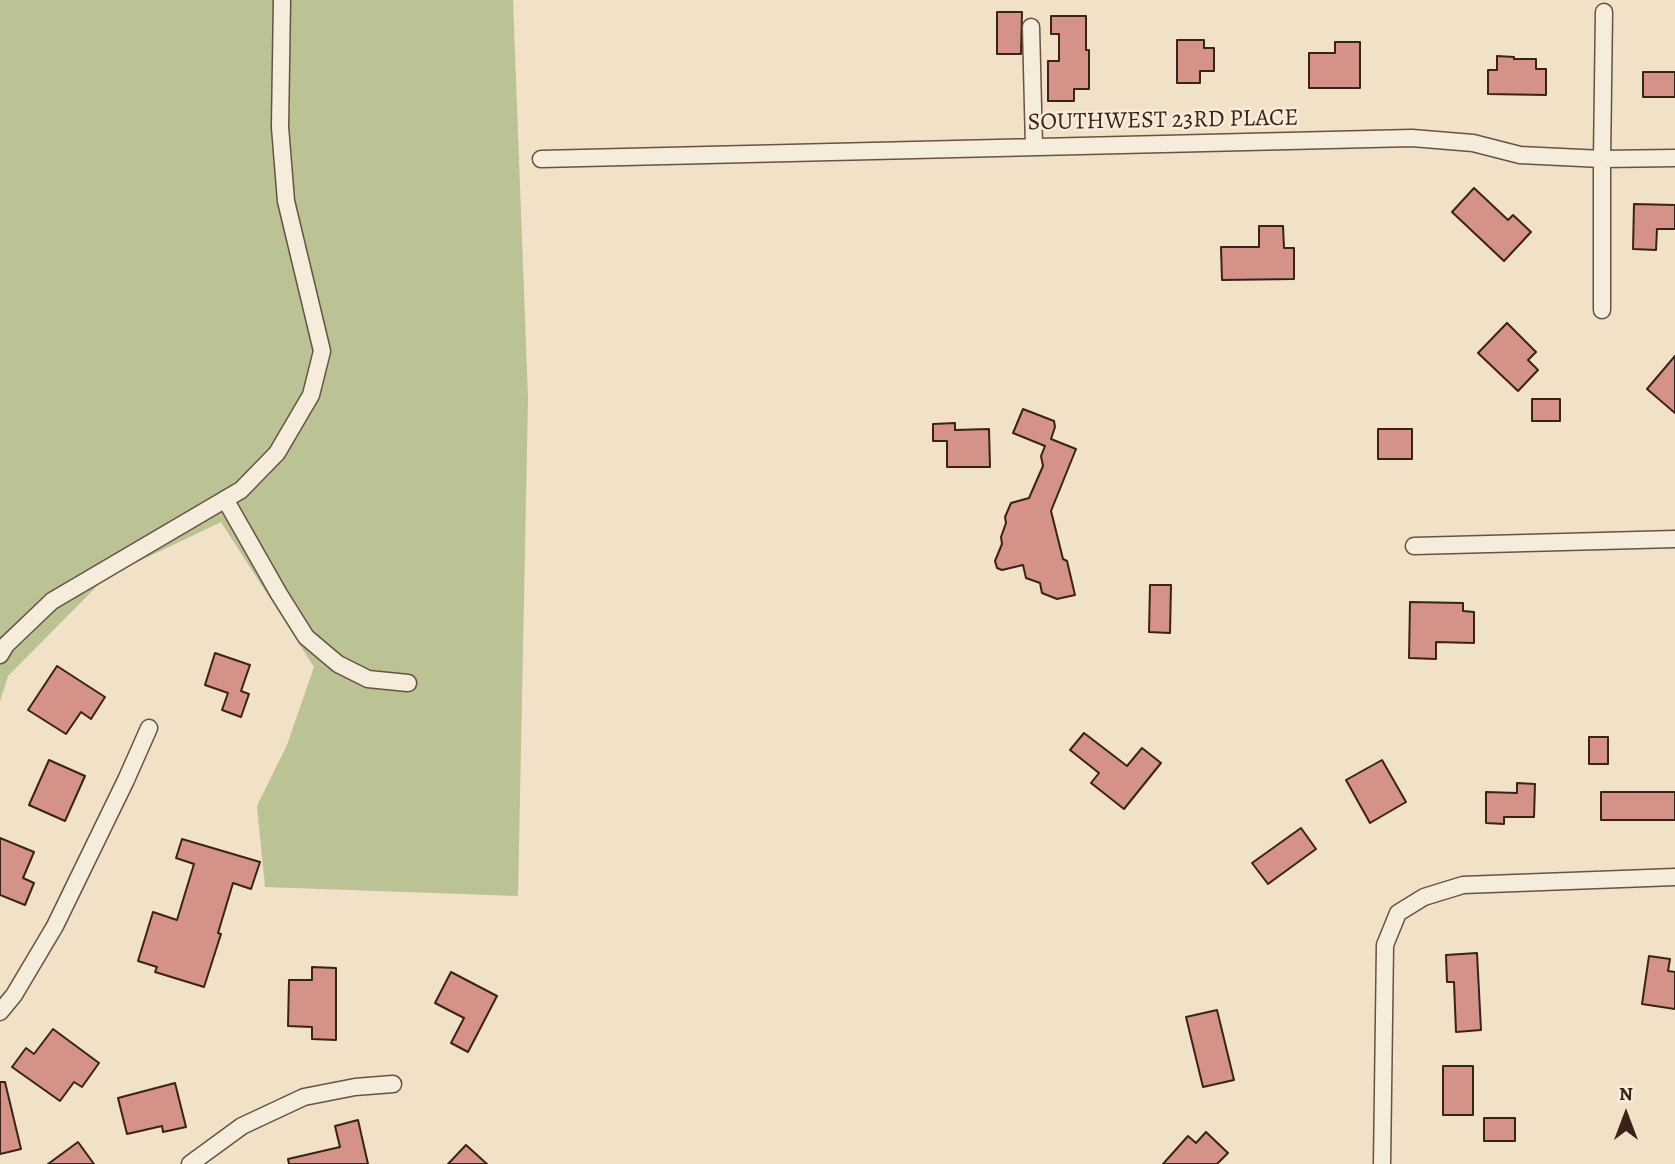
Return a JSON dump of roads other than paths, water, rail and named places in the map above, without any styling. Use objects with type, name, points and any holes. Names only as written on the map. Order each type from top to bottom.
[{"type":"street","points":[[0,655],[6,645],[52,601],[241,489],[277,453],[312,395],[322,351],[286,201],[280,127],[282,0]]},
{"type":"street","points":[[1602,310],[1604,12]]},
{"type":"street","points":[[1031,27],[1034,147]]},
{"type":"street","name":"SOUTHWEST 23RD PLACE","points":[[541,159],[1412,138],[1473,143],[1520,155],[1602,159],[1675,158]]},
{"type":"street","points":[[225,499],[306,637],[338,664],[368,679],[408,683]]},
{"type":"street","points":[[1414,546],[1675,539]]},
{"type":"street","points":[[0,1012],[15,995],[55,926],[149,727]]},
{"type":"street","points":[[1382,1164],[1385,945],[1398,913],[1424,897],[1463,885],[1675,877]]},
{"type":"street","points":[[190,1164],[242,1126],[304,1097],[355,1087],[393,1084]]}]
